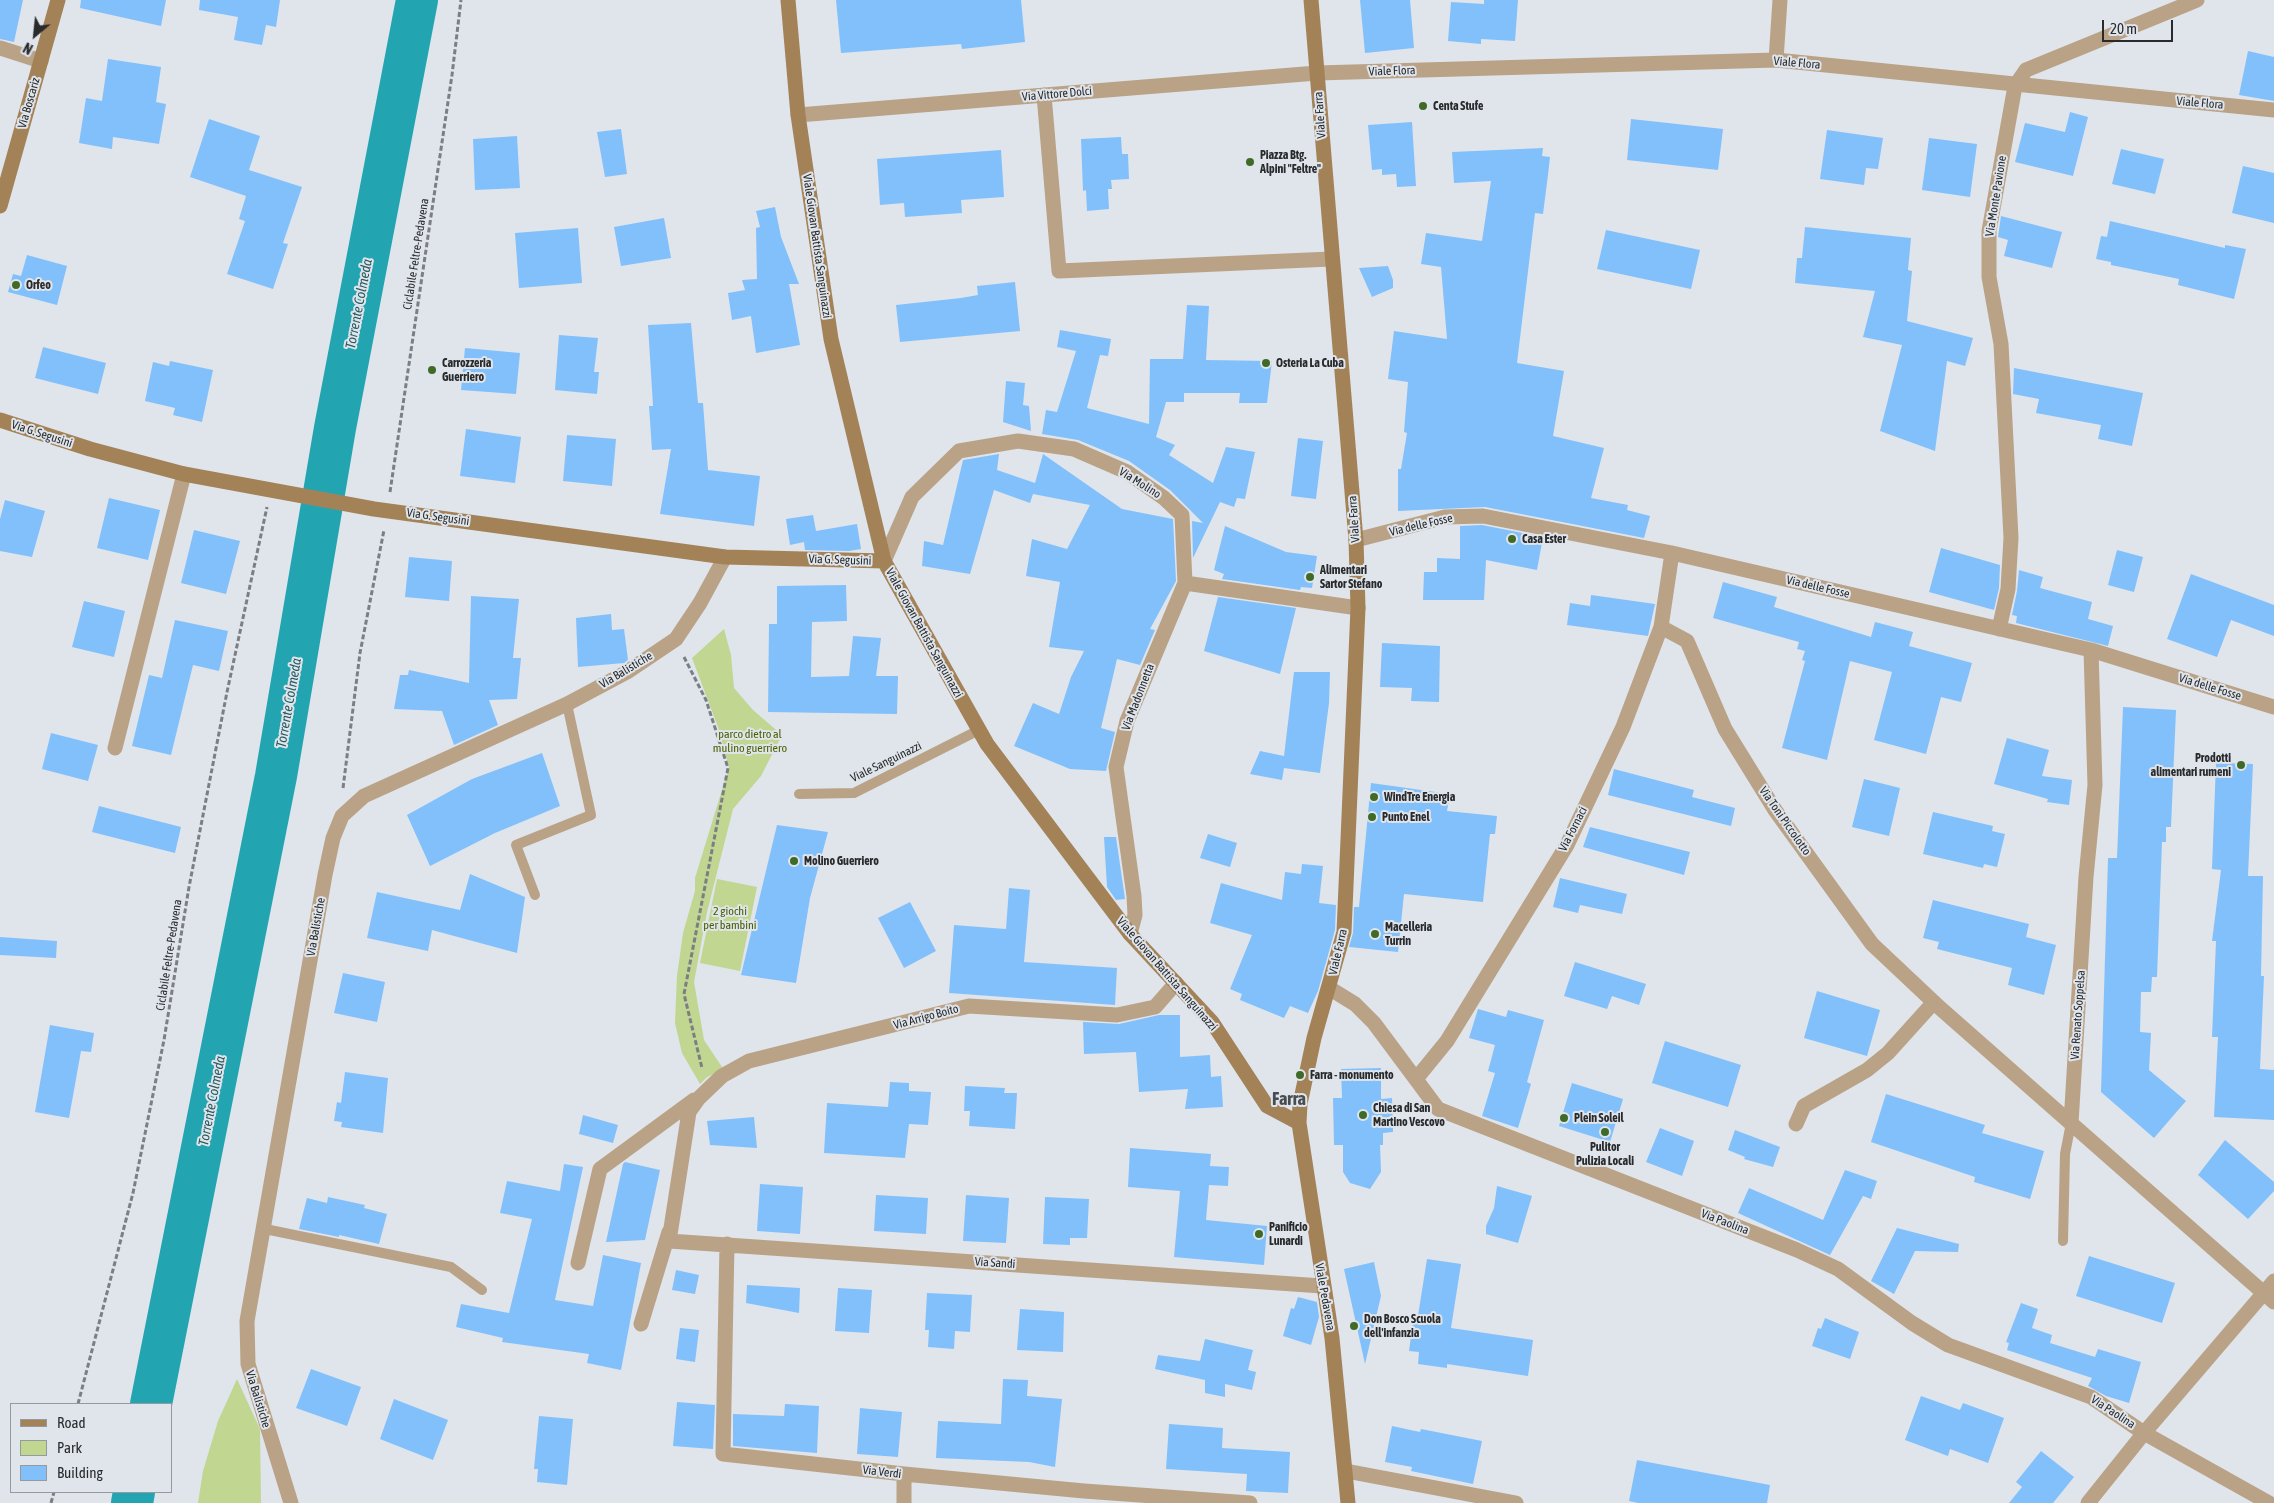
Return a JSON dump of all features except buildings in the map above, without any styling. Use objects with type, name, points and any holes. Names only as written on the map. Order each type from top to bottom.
[{"type":"street","name":"Via Boscariz","points":[[0,206],[58,0]]},
{"type":"street","name":"Viale Giovan Battista Sanguinazzi","points":[[788,0],[798,115],[831,339],[884,561],[993,752],[1130,934],[1212,1022],[1267,1106],[1299,1123]]},
{"type":"street","name":"Viale Farra","points":[[1299,1123],[1300,1104],[1309,1060],[1344,932],[1358,608],[1356,540],[1331,259],[1311,0]]},
{"type":"street","points":[[1776,60],[1780,0]]},
{"type":"street","points":[[2014,86],[2026,70],[2197,0]]},
{"type":"street","points":[[0,48],[41,61]]},
{"type":"street","name":"Viale Flora","points":[[1317,72],[1776,60],[2014,86],[2274,110]]},
{"type":"street","name":"Via Vittore Dolci","points":[[798,115],[1317,72]]},
{"type":"street","name":"Via Monte Pavione","points":[[1999,629],[2008,589],[2011,538],[2001,344],[1989,277],[1990,231],[2014,86]]},
{"type":"street","points":[[1044,95],[1059,271],[1331,259]]},
{"type":"street","name":"Via G. Segusini","points":[[0,420],[90,449],[184,474],[381,510],[725,557],[884,561]]},
{"type":"street","name":"Via Molino","points":[[884,561],[912,497],[959,452],[1018,441],[1074,449],[1127,472],[1164,498],[1182,515],[1185,583]]},
{"type":"street","points":[[115,748],[184,474]]},
{"type":"street","name":"Via delle Fosse","points":[[1356,540],[1445,517],[1483,516],[1672,553],[2091,650],[2274,707]]},
{"type":"street","name":"Via Fornaci","points":[[1416,1079],[1447,1041],[1567,845],[1622,727],[1661,627],[1672,553]]},
{"type":"street","name":"Via Balistiche","points":[[292,1503],[248,1364],[247,1321],[265,1229],[324,875],[333,838],[342,816],[364,796],[567,704],[627,672],[676,639],[700,602],[725,557]]},
{"type":"street","points":[[1185,583],[1358,608]]},
{"type":"street","name":"Via Madonnetta","points":[[1130,934],[1135,915],[1134,896],[1116,767],[1127,721],[1185,583]]},
{"type":"street","name":"Via Toni Piccolotto","points":[[1661,627],[1687,641],[1725,729],[1775,810],[1872,944],[1934,1002],[2071,1123]]},
{"type":"street","name":"Via Renato Soppelsa","points":[[2071,1123],[2086,877],[2095,785],[2091,650]]},
{"type":"street","name":"Via Arrigo Boito","points":[[669,1241],[690,1112],[722,1076],[750,1061],[969,1006],[1117,1015],[1155,1007],[1176,983]]},
{"type":"street","name":"Via Paolina","points":[[1329,988],[1354,1004],[1374,1023],[1438,1109],[1797,1250],[1838,1269],[1912,1323],[1948,1345],[2091,1397],[2144,1433],[2269,1503]]},
{"type":"street","points":[[1796,1124],[1804,1106],[1867,1070],[1888,1053],[1934,1002]]},
{"type":"street","name":"Via Arrigo Boito","points":[[578,1263],[600,1169],[708,1090]]},
{"type":"street","name":"Viale Pedavena","points":[[1299,1123],[1322,1286],[1332,1338],[1348,1503]]},
{"type":"street","points":[[2071,1123],[2269,1298]]},
{"type":"street","name":"Via Arrigo Boito","points":[[642,1324],[671,1225]]},
{"type":"street","name":"Via Sandi","points":[[669,1241],[1322,1286]]},
{"type":"street","name":"Via Verdi","points":[[727,1244],[723,1454],[904,1474],[1084,1497],[1250,1503]]},
{"type":"street","points":[[2144,1433],[2269,1298],[2274,1281]]},
{"type":"street","name":"Via Paolina","points":[[2088,1503],[2144,1433]]},
{"type":"street","points":[[1346,1471],[1516,1503]]},
{"type":"street","points":[[904,1474],[904,1503]]},
{"type":"lane","points":[[536,895],[516,845],[591,815],[567,704]]},
{"type":"lane","name":"Viale Sanguinazzi","points":[[798,794],[854,793],[979,730]]},
{"type":"lane","points":[[2063,1240],[2065,1154],[2071,1123]]},
{"type":"lane","points":[[265,1229],[451,1267],[482,1290]]},
{"type":"path","name":"Ciclabile Feltre-Pedavena","points":[[342,816],[343,778],[360,653],[461,0]]},
{"type":"path","name":"Ciclabile Feltre-Pedavena","points":[[78,1403],[133,1193],[164,1040],[189,887],[225,702],[267,506]]},
{"type":"path","points":[[676,639],[706,700],[728,768],[684,994],[708,1090]]},
{"type":"green space","name":"parco dietro al mulino guerriero","points":[[724,629],[731,655],[734,688],[753,710],[782,735],[761,776],[733,809],[707,912],[694,982],[704,1040],[724,1070],[707,1077],[700,1084],[682,1053],[675,1023],[677,976],[683,933],[695,891],[695,878],[729,767],[718,727],[692,658]]},
{"type":"green space","name":"2 giochi per bambini","points":[[717,879],[757,887],[740,971],[700,963]]},
{"type":"green space","points":[[237,1379],[260,1429],[261,1503],[198,1503],[203,1471],[218,1421]]},
{"type":"waterway","name":"Torrente Colmeda","points":[[151,1403],[276,776],[335,428],[417,0]]},
{"type":"waterway","name":"Torrente Colmeda","points":[[132,1503],[134,1493]]},
{"type":"place","name":"Centa Stufe","points":[[1423,106]]},
{"type":"place","name":"Piazza Btg. Alpini \"Feltre\"","points":[[1250,162]]},
{"type":"place","name":"Orfeo","points":[[16,285]]},
{"type":"place","name":"Osteria La Cuba","points":[[1266,363]]},
{"type":"place","name":"Carrozzeria Guerriero","points":[[432,370]]},
{"type":"place","name":"Casa Ester","points":[[1512,539]]},
{"type":"place","name":"Alimentari Sartor Stefano","points":[[1310,577]]},
{"type":"place","name":"Prodotti alimentari rumeni","points":[[2241,765]]},
{"type":"place","name":"WindTre Energia","points":[[1374,797]]},
{"type":"place","name":"Punto Enel","points":[[1372,817]]},
{"type":"place","name":"Molino Guerriero","points":[[794,861]]},
{"type":"place","name":"Macelleria Turrin","points":[[1375,934]]},
{"type":"place","name":"Farra - monumento","points":[[1300,1075]]},
{"type":"place","name":"Chiesa di San Martino Vescovo","points":[[1363,1115]]},
{"type":"place","name":"Plein Soleil","points":[[1564,1118]]},
{"type":"place","name":"Pulitor Pulizia Locali","points":[[1605,1132]]},
{"type":"place","name":"Panificio Lunardi","points":[[1259,1234]]},
{"type":"place","name":"Don Bosco Scuola dell'infanzia","points":[[1354,1326]]},
{"type":"district","name":"Farra","points":[[1289,1099]]}]
